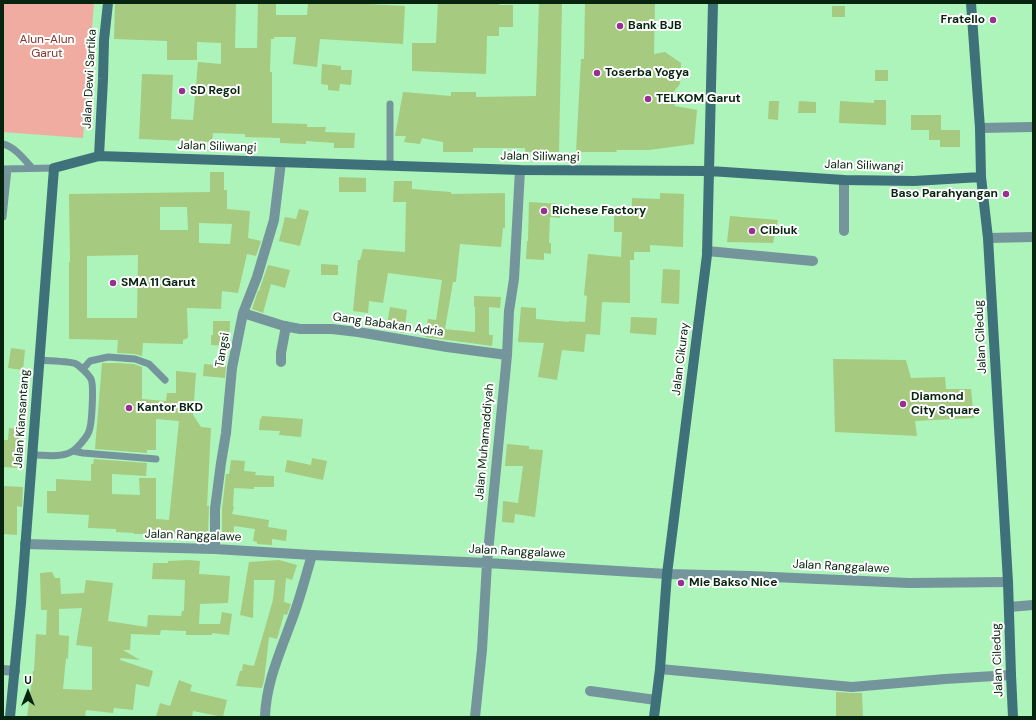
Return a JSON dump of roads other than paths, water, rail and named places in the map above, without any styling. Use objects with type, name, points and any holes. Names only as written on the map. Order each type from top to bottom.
[{"type":"street","name":"Jalan Dewi Sartika","points":[[99,156],[104,40],[108,3]]},
{"type":"street","name":"Jalan Cikuray","points":[[654,717],[660,669],[668,574],[708,255],[713,3]]},
{"type":"street","name":"Jalan Ciledug","points":[[971,3],[980,128],[981,177],[988,238],[1008,582],[1013,717]]},
{"type":"street","points":[[980,128],[1033,127]]},
{"type":"street","name":"Jalan Siliwangi","points":[[99,156],[520,170],[710,171],[844,180],[914,180],[981,177]]},
{"type":"street","points":[[54,168],[99,156]]},
{"type":"street","name":"Tangsi","points":[[215,549],[215,509],[226,432],[232,368],[243,313],[258,277],[274,220],[281,162]]},
{"type":"street","name":"Jalan Kiansantang","points":[[10,717],[15,671],[54,168]]},
{"type":"street","name":"Jalan Muhamaddiyah","points":[[475,717],[482,650],[487,563],[509,311],[514,279],[520,170]]},
{"type":"street","points":[[844,180],[844,231]]},
{"type":"street","points":[[988,238],[1033,237]]},
{"type":"street","points":[[707,251],[813,261]]},
{"type":"street","name":"Gang Babakan Adria","points":[[243,313],[300,329],[332,329],[358,332],[506,355]]},
{"type":"street","points":[[281,362],[281,353],[286,326]]},
{"type":"street","name":"Jalan Ranggalawe","points":[[25,544],[215,549],[668,574],[909,583],[1008,582]]},
{"type":"street","points":[[265,717],[265,707],[271,677],[295,613],[312,555]]},
{"type":"street","points":[[1009,607],[1033,605]]},
{"type":"street","points":[[660,669],[852,687],[945,679],[1011,676]]},
{"type":"street","points":[[3,670],[15,671]]},
{"type":"street","points":[[590,691],[656,700]]},
{"type":"lane","points":[[390,104],[390,166]]},
{"type":"lane","points":[[3,144],[12,149],[32,168]]},
{"type":"lane","points":[[3,217],[6,169],[54,168]]},
{"type":"lane","points":[[83,369],[90,361],[108,357],[135,359],[149,364],[165,380]]},
{"type":"lane","points":[[32,455],[64,455],[73,451],[89,431],[92,409],[93,391],[91,379],[83,369],[75,363],[39,360]]},
{"type":"lane","points":[[73,451],[156,459]]},
{"type":"place","name":"Fratello","points":[[993,20]]},
{"type":"place","name":"Bank BJB","points":[[620,26]]},
{"type":"place","name":"Toserba Yogya","points":[[597,73]]},
{"type":"place","name":"SD Regol","points":[[182,91]]},
{"type":"place","name":"TELKOM Garut","points":[[648,99]]},
{"type":"place","name":"Baso Parahyangan","points":[[1006,194]]},
{"type":"place","name":"Richese Factory","points":[[544,211]]},
{"type":"place","name":"Cibiuk","points":[[752,231]]},
{"type":"place","name":"SMA 11 Garut","points":[[113,283]]},
{"type":"place","name":"Diamond City Square","points":[[903,404]]},
{"type":"place","name":"Kantor BKD","points":[[129,408]]},
{"type":"place","name":"Mie Bakso Nice","points":[[681,583]]},
{"type":"park label","name":"Alun-Alun Garut","points":[[47,47]]}]
